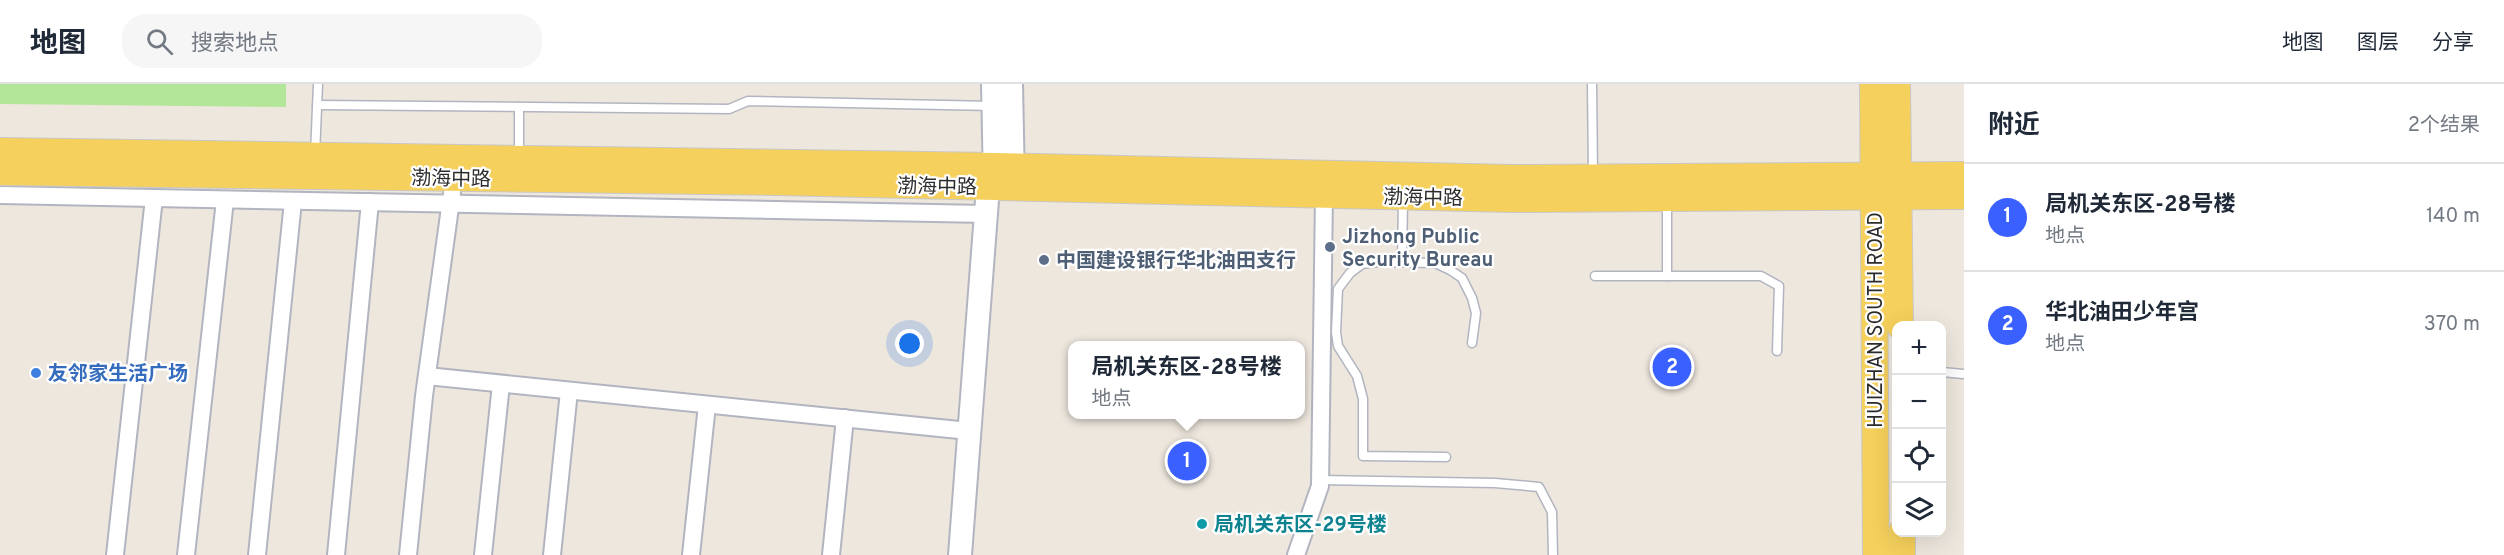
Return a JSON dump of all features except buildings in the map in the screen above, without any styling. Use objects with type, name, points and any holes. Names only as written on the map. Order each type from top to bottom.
[{"type":"main road","name":"HUIZHAN SOUTH ROAD","points":[[1873,84],[1900,321]]},
{"type":"main road","name":"HUIZHAN SOUTH ROAD","points":[[1876,555],[1886,504],[1886,186],[1897,84]]},
{"type":"main road","name":"渤海中路","points":[[0,151],[519,158],[1324,195],[1513,199],[1667,198],[1886,186]]},
{"type":"main road","name":"渤海中路","points":[[0,172],[452,190],[1000,179],[1593,177],[1886,186]]},
{"type":"main road","points":[[1886,186],[1964,175]]},
{"type":"main road","points":[[1886,186],[1964,196]]},
{"type":"main road","points":[[1902,537],[1902,555]]},
{"type":"street","points":[[993,84],[1000,179]]},
{"type":"street","points":[[960,555],[986,214],[1000,179],[1011,84]]},
{"type":"street","points":[[0,195],[370,202],[452,190],[986,214]]},
{"type":"street","points":[[408,555],[427,376],[452,190]]},
{"type":"street","points":[[1296,555],[1320,480],[1324,195]]},
{"type":"street","points":[[115,555],[154,198]]},
{"type":"street","points":[[186,555],[225,200]]},
{"type":"street","points":[[257,555],[293,201]]},
{"type":"street","points":[[336,555],[370,202]]},
{"type":"street","points":[[427,376],[969,431]]},
{"type":"street","points":[[483,555],[501,384]]},
{"type":"street","points":[[552,555],[569,390]]},
{"type":"street","points":[[691,555],[707,405]]},
{"type":"street","points":[[831,555],[845,418]]},
{"type":"lane","points":[[315,155],[318,84]]},
{"type":"lane","points":[[1592,84],[1593,177]]},
{"type":"lane","points":[[317,105],[729,109],[748,101],[993,106]]},
{"type":"lane","points":[[519,107],[519,158]]},
{"type":"lane","points":[[1402,262],[1403,196]]},
{"type":"lane","points":[[1667,198],[1667,276]]},
{"type":"lane","points":[[1446,457],[1363,456],[1364,399],[1358,376],[1338,346],[1335,320],[1338,289],[1350,273],[1362,264],[1435,263],[1462,278],[1473,298],[1476,313],[1472,343]]},
{"type":"lane","points":[[1595,276],[1761,276],[1779,286],[1777,351]]},
{"type":"lane","points":[[1946,372],[1963,374]]},
{"type":"lane","points":[[1320,480],[1495,483],[1539,487],[1552,512],[1553,555]]},
{"type":"green space","points":[[0,84],[286,84],[286,107],[0,104]]},
{"type":"place","name":"Jizhong Public Security Bureau","points":[[1330,247]]},
{"type":"place","name":"中国建设银行华北油田支行","points":[[1044,260]]},
{"type":"place","name":"华北油田少年宫","points":[[1672,367]]},
{"type":"place","name":"友邻家生活广场","points":[[36,373]]},
{"type":"place","name":"局机关东区-28号楼","points":[[1187,461]]},
{"type":"place","name":"局机关东区-29号楼","points":[[1202,524]]}]
